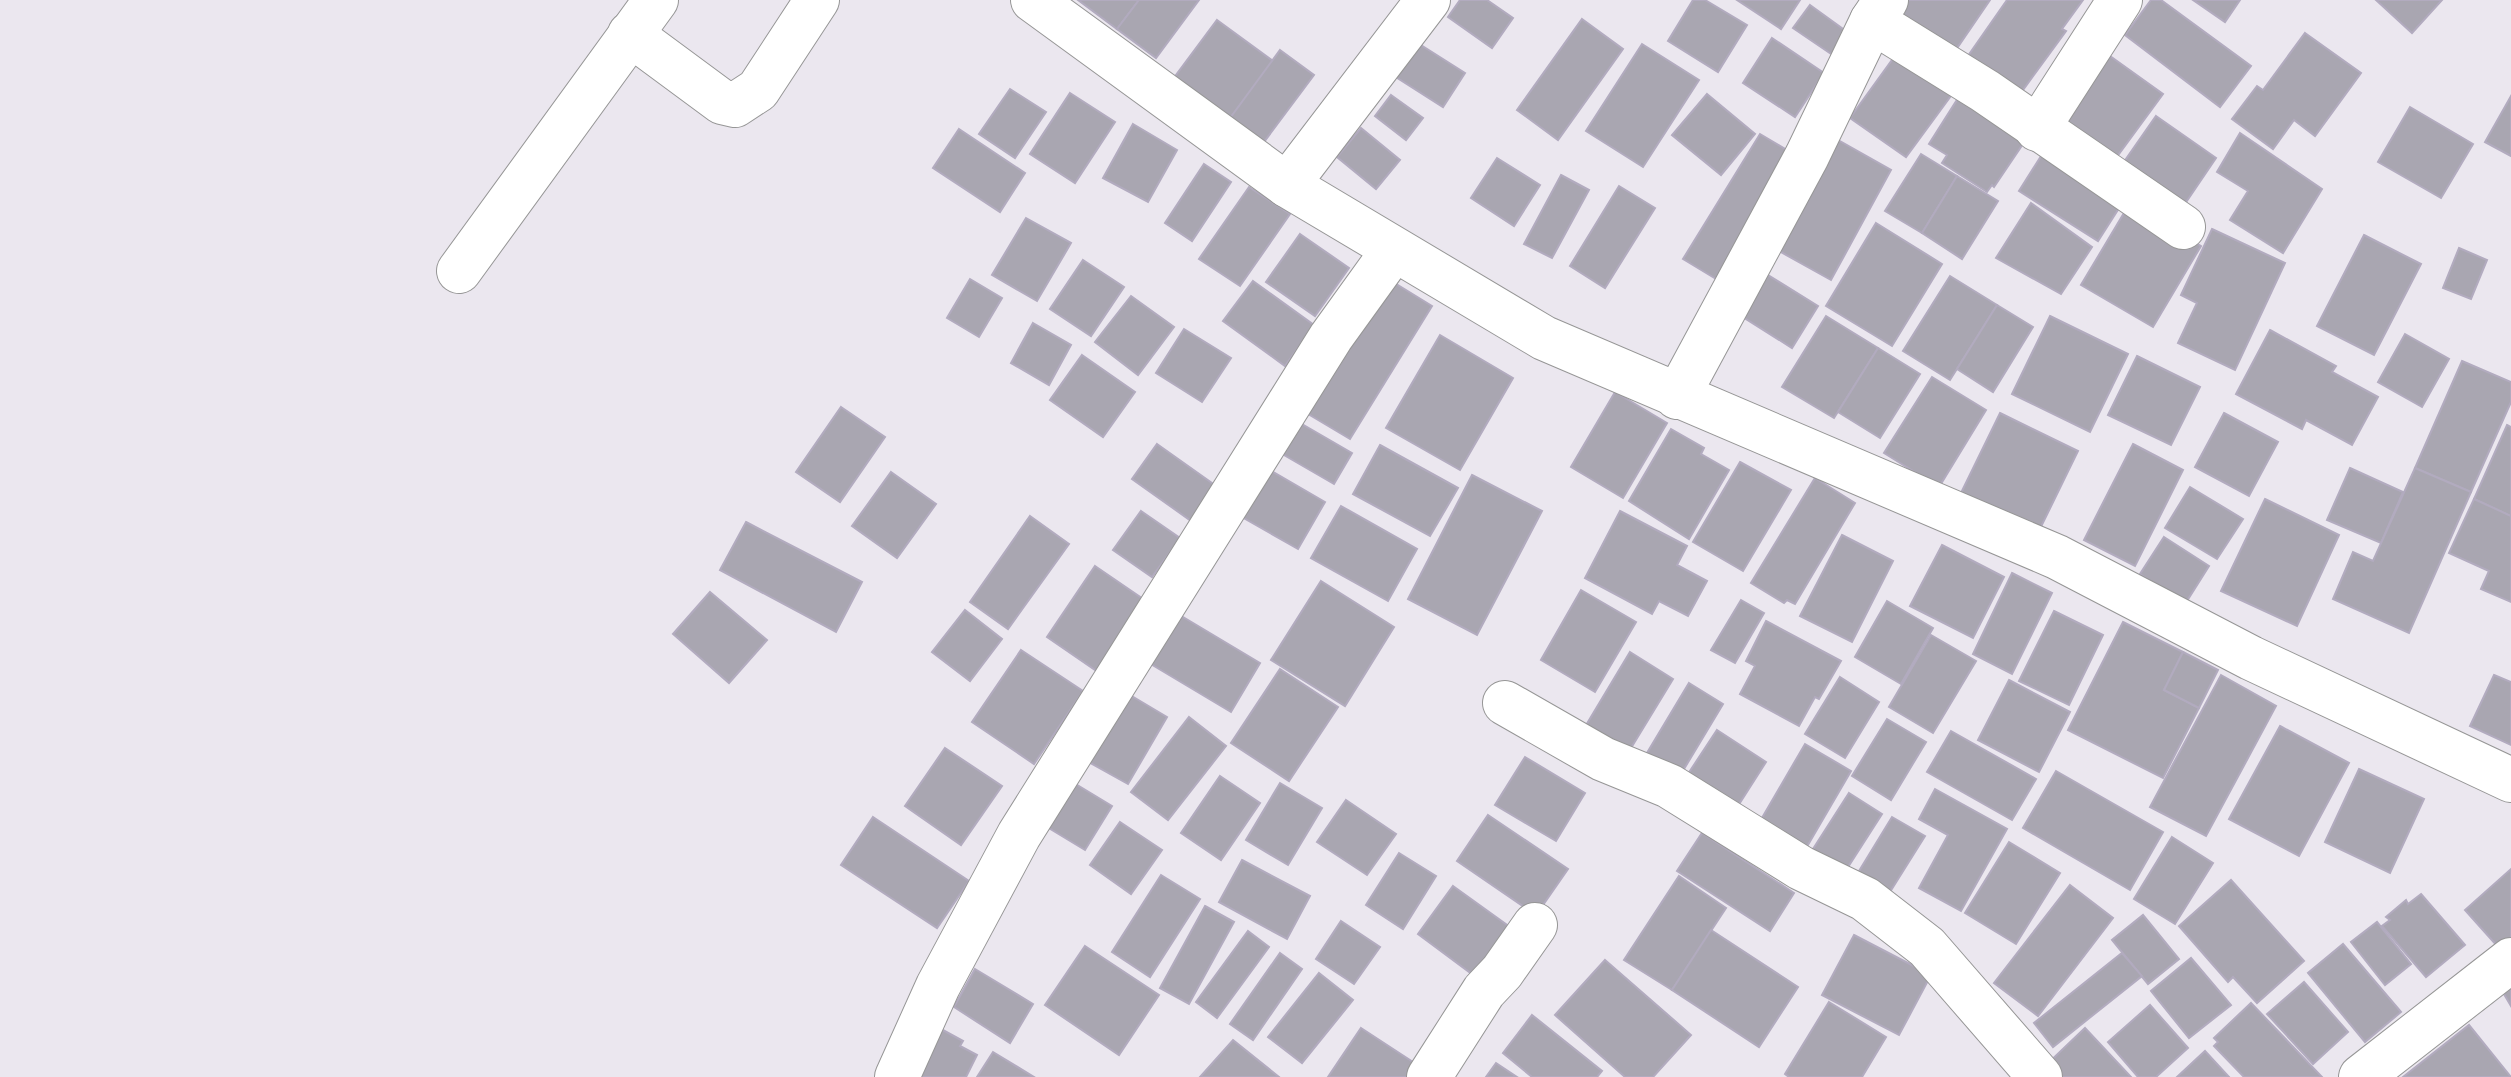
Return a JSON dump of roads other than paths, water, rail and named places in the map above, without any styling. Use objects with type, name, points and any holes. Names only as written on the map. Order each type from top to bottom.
[{"type":"street","points":[[459,271],[643,17],[722,102],[735,105],[758,90],[817,0]]},
{"type":"street","points":[[1033,0],[1287,185],[1393,251],[1544,338],[2057,557],[2251,658],[2511,780]]},
{"type":"street","points":[[1287,185],[1428,0]]},
{"type":"street","points":[[2037,129],[2120,0]]},
{"type":"street","points":[[1677,397],[1807,156],[1879,11],[2037,129],[2183,227]]},
{"type":"street","points":[[897,1077],[938,986],[1019,835],[1331,337],[1393,251]]},
{"type":"street","points":[[1505,703],[1603,759],[1669,786],[1801,868],[1865,899],[1927,947],[2040,1077]]},
{"type":"street","points":[[1429,1077],[1484,991],[1502,972],[1535,925]]},
{"type":"street","points":[[2361,1077],[2511,960]]}]
